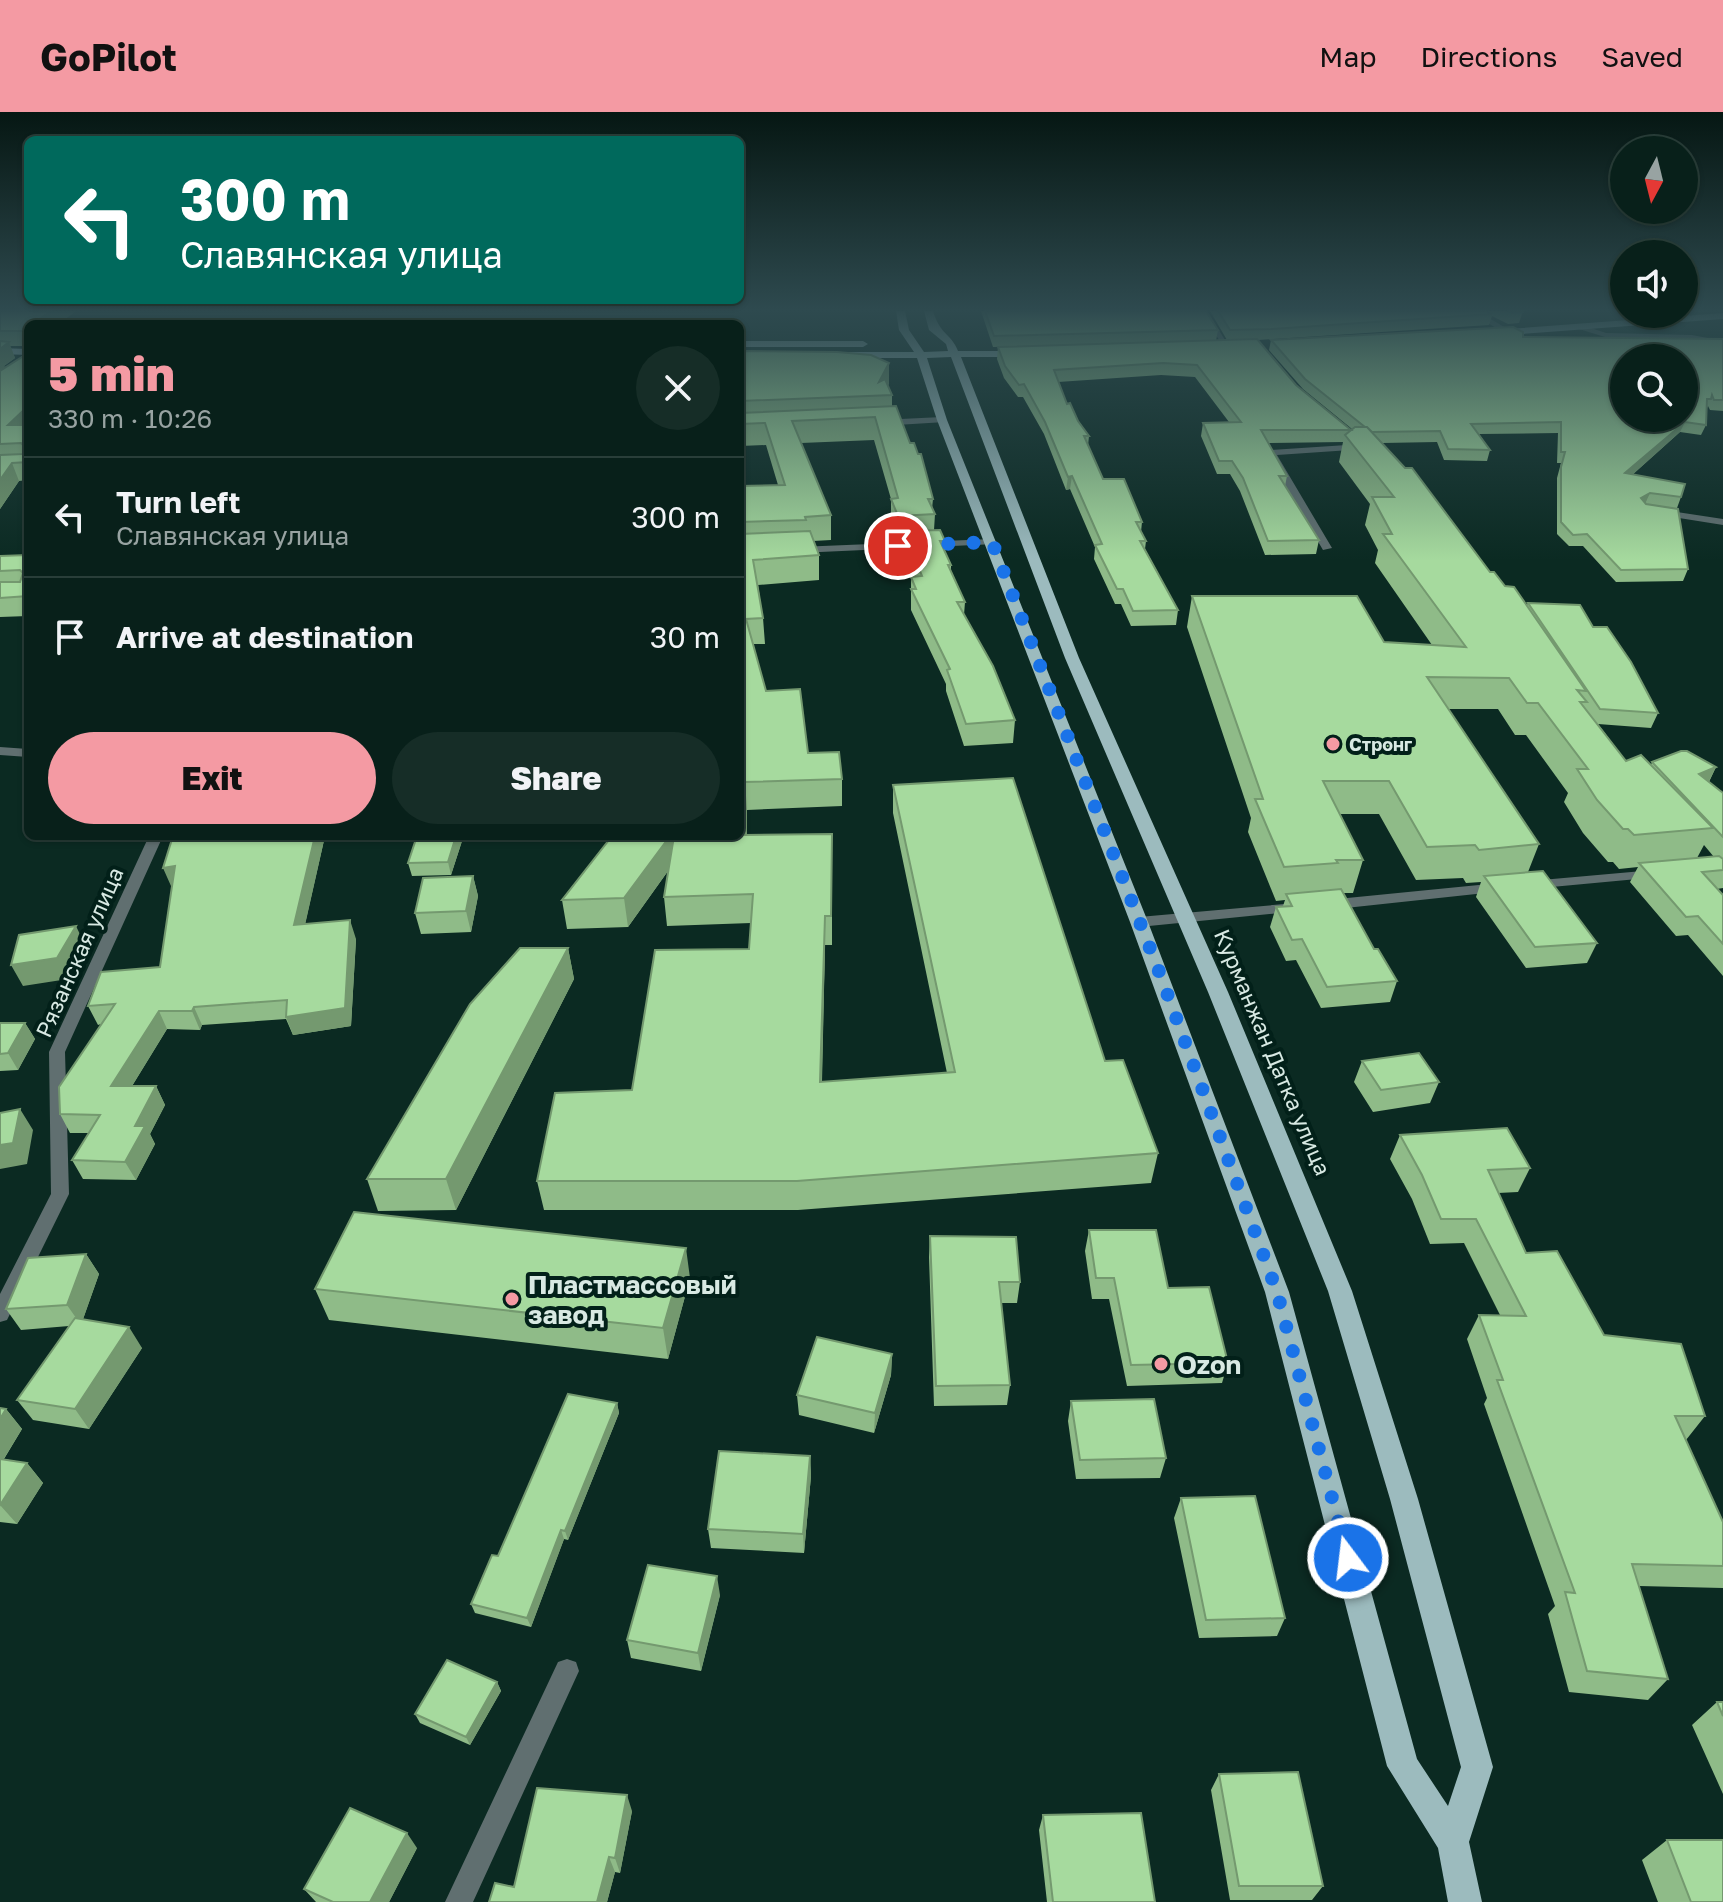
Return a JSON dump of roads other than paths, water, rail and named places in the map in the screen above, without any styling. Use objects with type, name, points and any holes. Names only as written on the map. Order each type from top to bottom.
[{"type":"main road","name":"Курманжан Датка улица","points":[[933,395],[1139,922],[1277,1292],[1403,1766],[1453,1842],[1465,1902]]},
{"type":"main road","name":"Курманжан Датка улица","points":[[970,395],[1072,658],[1218,992],[1340,1291],[1404,1499],[1477,1767],[1453,1842]]},
{"type":"street","points":[[865,424],[942,420]]},
{"type":"street","points":[[1327,548],[1271,453],[1364,447],[1353,438]]},
{"type":"street","points":[[1645,510],[1723,522]]},
{"type":"street","points":[[787,551],[992,542]]},
{"type":"street","points":[[0,751],[24,753]]},
{"type":"street","name":"Рязанская улица","points":[[0,1314],[60,1194],[57,1052],[154,840]]},
{"type":"street","points":[[1139,922],[1664,873]]},
{"type":"street","points":[[459,1902],[567,1671]]},
{"type":"place","name":"Стронг","points":[[1333,744]]},
{"type":"place","name":"Пластмассовый завод","points":[[512,1299]]},
{"type":"place","name":"Ozon","points":[[1161,1364]]}]
